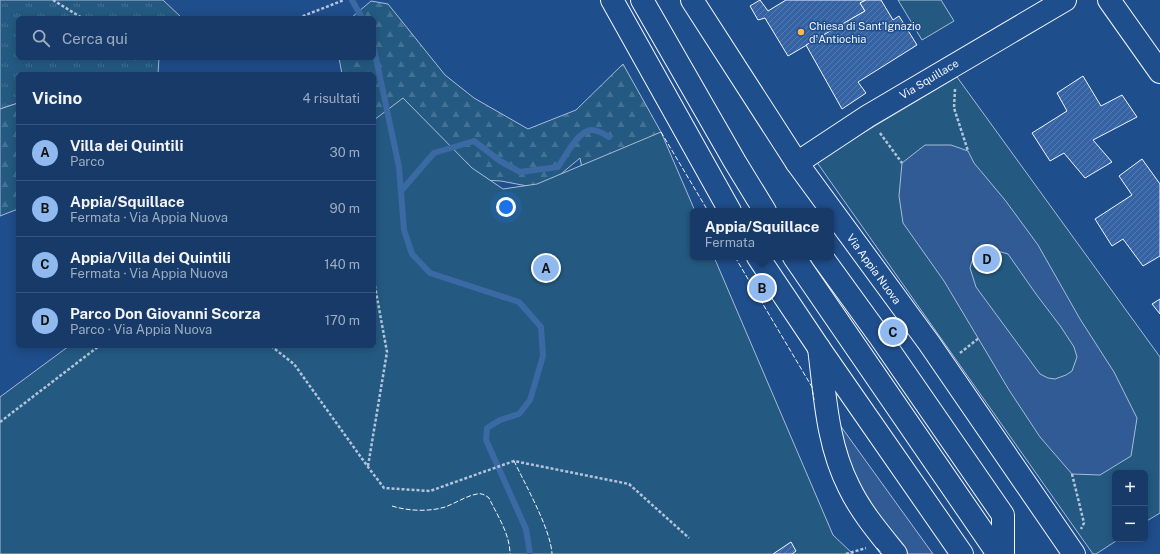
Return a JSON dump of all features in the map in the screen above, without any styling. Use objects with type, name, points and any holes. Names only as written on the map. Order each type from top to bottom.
[{"type":"main road","points":[[612,0],[728,208]]},
{"type":"main road","points":[[642,0],[763,208]]},
{"type":"main road","name":"Via Squillace","points":[[797,163],[868,116],[1065,0]]},
{"type":"main road","points":[[1109,0],[1160,72]]},
{"type":"main road","name":"Via Appia Nuova","points":[[695,1],[797,163],[830,208]]},
{"type":"main road","name":"Via Appia Nuova","points":[[834,213],[929,343],[1073,551]]},
{"type":"main road","points":[[760,260],[819,348],[962,554]]},
{"type":"main road","points":[[796,260],[998,554]]},
{"type":"main road","points":[[824,260],[880,337],[1002,515],[1002,554]]},
{"type":"main road","points":[[819,348],[829,428],[837,460],[853,494],[872,524],[896,554]]},
{"type":"path","points":[[53,0],[79,16]]},
{"type":"path","points":[[304,16],[344,0]]},
{"type":"path","points":[[967,57],[956,84],[954,108],[968,151]]},
{"type":"path","points":[[868,116],[902,163]]},
{"type":"path","points":[[368,467],[387,352],[376,292]]},
{"type":"path","points":[[0,422],[96,348]]},
{"type":"path","points":[[274,348],[294,364],[384,488],[430,491],[514,461],[629,484],[689,538]]},
{"type":"path","points":[[1072,474],[1084,523],[1073,551]]},
{"type":"green space","points":[[0,0],[163,0],[180,16],[16,16],[16,60],[159,60],[158,72],[16,72],[16,104],[0,109]]},
{"type":"green space","points":[[898,0],[941,0],[954,21],[922,40]]},
{"type":"green space","points":[[371,1],[388,4],[445,75],[474,98],[528,129],[576,110],[623,64],[661,132],[651,172],[587,194],[580,158],[543,189],[501,181],[446,178],[376,232],[376,72],[342,72],[339,60],[376,60],[376,16],[353,16]]},
{"type":"green space","points":[[957,77],[1160,357],[1160,513],[1148,520],[1148,470],[1112,470],[1112,542],[1114,542],[1096,554],[1093,554],[816,161]]},
{"type":"green space","points":[[403,98],[472,168],[503,189],[537,184],[661,132],[694,208],[690,208],[690,260],[715,260],[833,535],[853,554],[0,554],[0,397],[66,348],[376,348],[376,118]]},
{"type":"green space","points":[[16,104],[16,210],[0,216],[0,109]]},
{"type":"shaded area","points":[[925,145],[951,145],[968,151],[974,163],[1005,200],[1038,245],[1080,319],[1114,372],[1137,418],[1131,456],[1100,475],[1072,474],[1040,437],[1009,390],[944,281],[903,223],[899,196],[902,163]],"holes":[[[991,249],[1008,254],[1074,347],[1077,357],[1072,371],[1066,375],[1055,379],[1048,378],[1040,374],[976,287],[970,268],[972,261]]]},
{"type":"shaded area","points":[[837,421],[933,554],[905,554],[897,545],[852,475]]},
{"type":"building","name":"Chiesa di Sant'Ignazio d'Antiochia","points":[[760,0],[768,11],[786,0],[866,0],[860,3],[865,11],[788,56],[765,18],[758,20],[750,6]]},
{"type":"building","points":[[866,0],[881,0],[893,20],[899,16],[917,45],[858,82],[866,93],[842,109],[806,45],[865,11],[860,3]]},
{"type":"building","points":[[1083,76],[1101,106],[1122,95],[1137,117],[1093,140],[1112,162],[1085,178],[1064,153],[1050,161],[1032,133],[1067,111],[1057,93]]},
{"type":"building","points":[[1142,159],[1160,184],[1160,256],[1143,266],[1123,239],[1112,246],[1095,219],[1132,195],[1119,176]]},
{"type":"building","points":[[1160,299],[1160,314],[1152,304]]},
{"type":"building","points":[[791,542],[796,551],[792,554],[773,554]]},
{"type":"waterway","points":[[352,0],[361,16]]},
{"type":"waterway","points":[[376,58],[399,167],[404,230],[412,254],[430,273],[519,302],[541,327],[543,356],[530,400],[519,414],[500,420],[487,428],[486,440],[526,529],[530,554]]},
{"type":"waterway","points":[[401,191],[434,153],[474,141],[500,161],[520,172],[558,167],[568,151],[586,131],[596,131],[609,137]]},
{"type":"fence","points":[[661,132],[706,208]]},
{"type":"fence","points":[[737,260],[812,387],[814,400]]},
{"type":"fence","points":[[514,461],[531,494],[542,520],[551,544],[552,554]]},
{"type":"fence","points":[[392,506],[412,510],[432,510],[445,507],[473,495],[483,494],[489,498],[502,525],[508,539],[510,554]]},
{"type":"fence","points":[[877,548],[882,554]]},
{"type":"place","name":"Chiesa di Sant'Ignazio d'Antiochia","points":[[801,32]]},
{"type":"place","name":"Parco Don Giovanni Scorza","points":[[987,259]]},
{"type":"place","name":"Villa dei Quintili","points":[[546,268]]},
{"type":"place","name":"Appia/Squillace","points":[[762,288]]},
{"type":"place","name":"Appia/Villa dei Quintili","points":[[893,332]]}]
